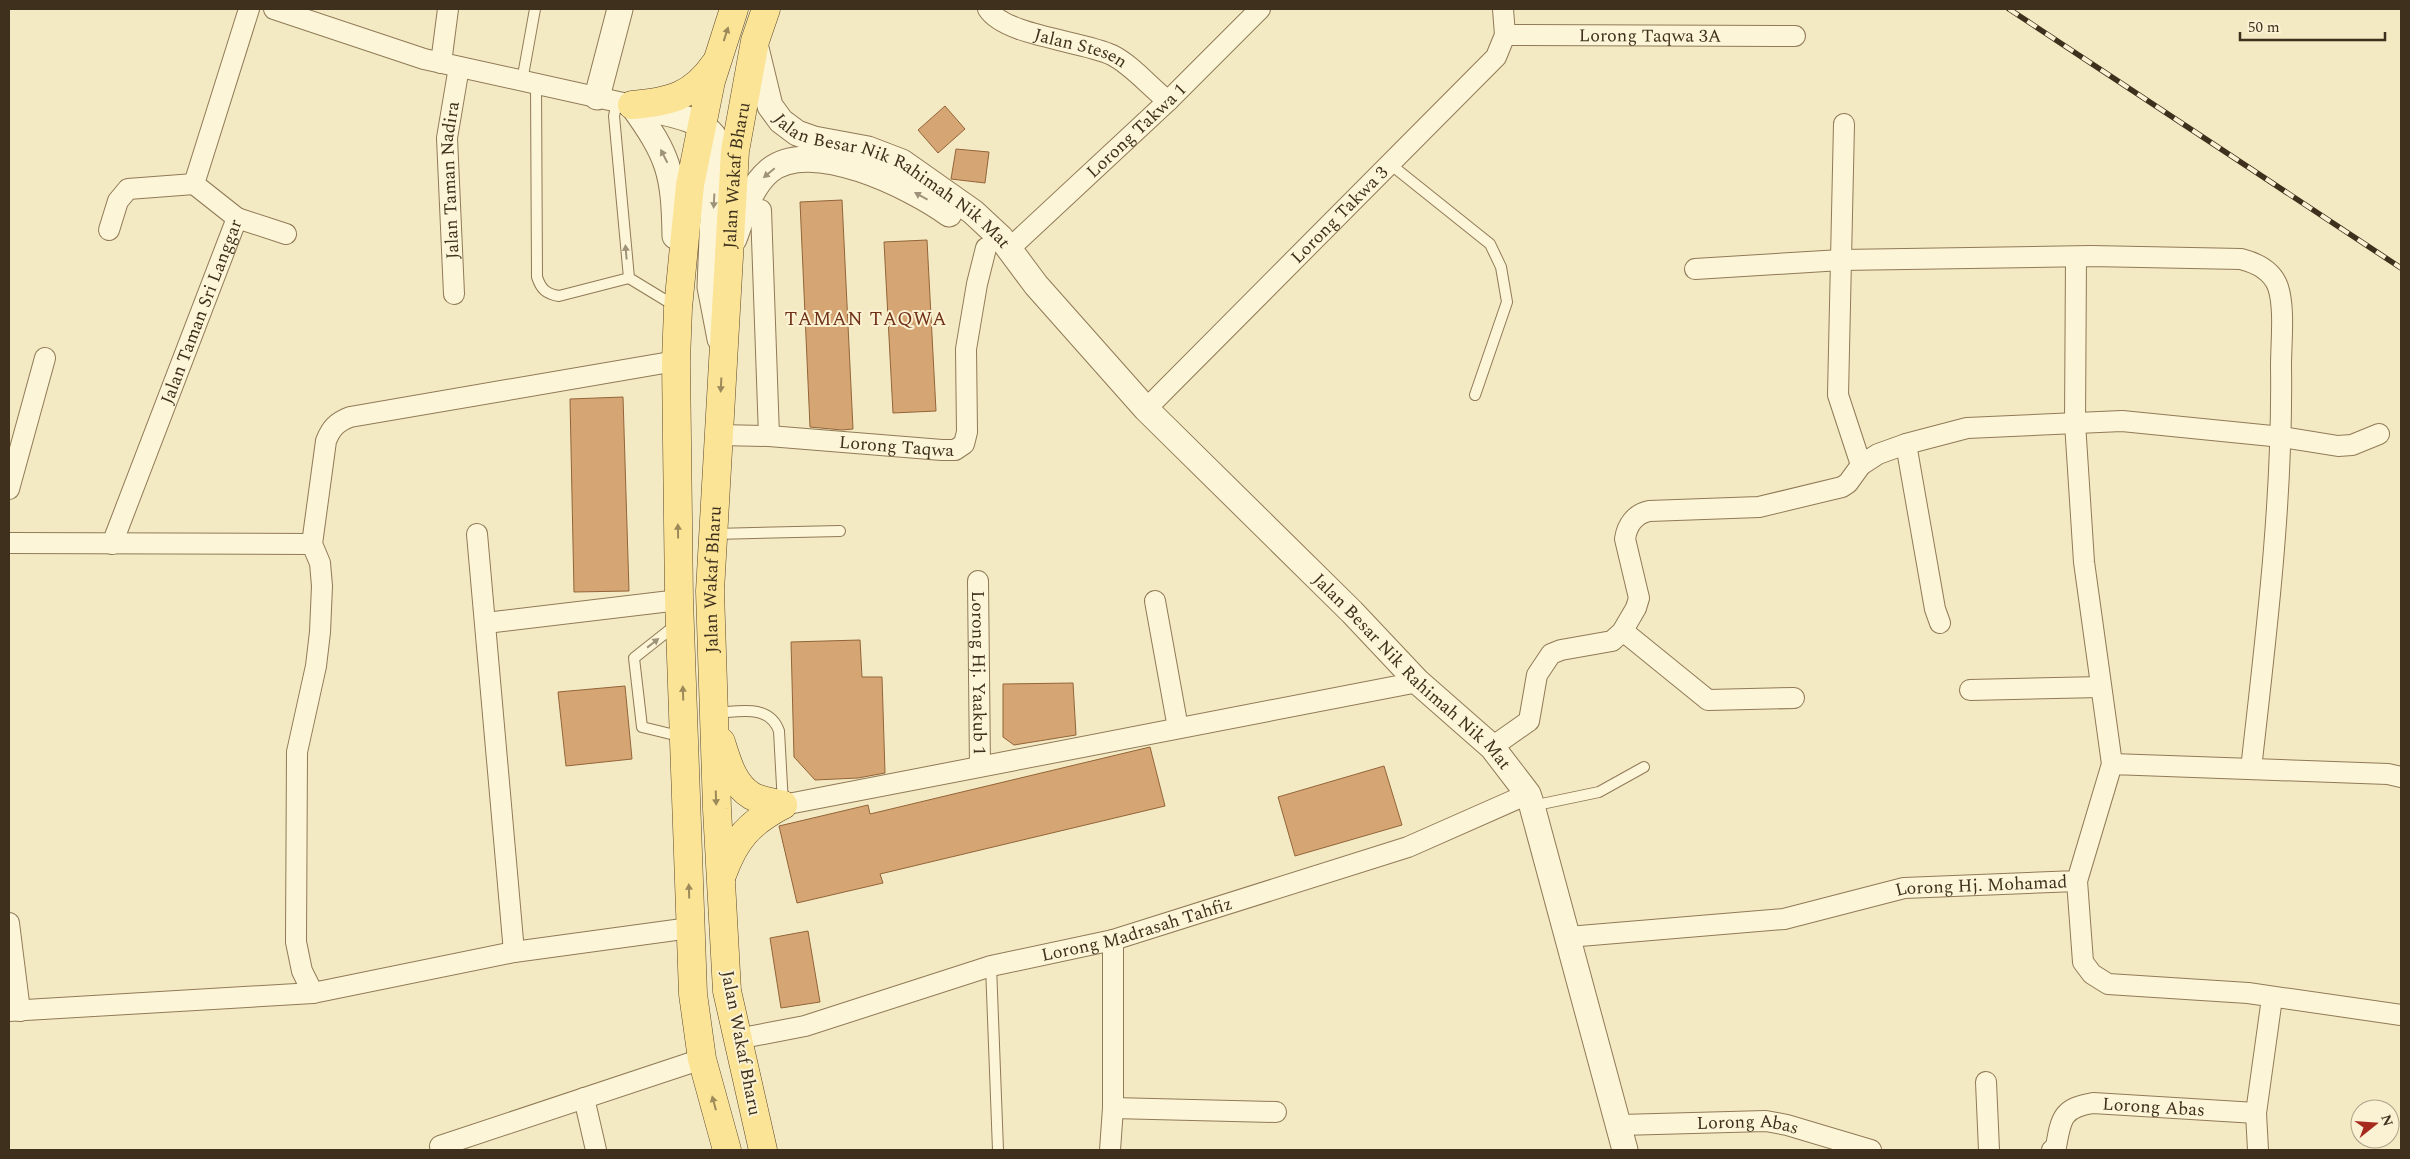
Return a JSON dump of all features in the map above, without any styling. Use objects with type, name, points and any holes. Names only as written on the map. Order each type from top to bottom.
[{"type":"main road","name":"Jalan Wakaf Bharu","points":[[727,1150],[702,1059],[693,994],[680,611],[676,361],[678,308],[690,185],[701,124],[734,9]]},
{"type":"main road","name":"Jalan Wakaf Bharu","points":[[763,1150],[736,1039],[727,991],[713,712],[710,592],[735,151],[755,41],[766,9]]},
{"type":"main road","points":[[615,101],[658,103],[684,94],[707,76],[718,60]]},
{"type":"main road","points":[[713,712],[729,768],[739,784],[752,796],[783,805]]},
{"type":"main road","points":[[721,877],[729,854],[743,833],[761,816],[783,805]]},
{"type":"street","points":[[109,230],[118,201],[128,189],[194,184],[249,9]]},
{"type":"street","points":[[274,9],[408,54],[615,101],[701,124],[713,133],[717,149],[710,288],[723,351]]},
{"type":"street","name":"Jalan Taman Nadira","points":[[448,9],[450,65],[447,138],[454,294]]},
{"type":"street","points":[[615,101],[620,9]]},
{"type":"street","name":"Jalan Stesen","points":[[988,9],[994,17],[1047,38],[1109,54],[1168,102]]},
{"type":"street","name":"Lorong Takwa 1","points":[[998,248],[1168,102],[1260,9]]},
{"type":"street","name":"Lorong Takwa 3","points":[[1146,409],[1496,57],[1505,35],[1503,9]]},
{"type":"street","name":"Lorong Taqwa 3A","points":[[1505,35],[1795,36]]},
{"type":"street","name":"Jalan Besar Nik Rahimah Nik Mat","points":[[755,41],[770,106],[781,121],[797,133],[814,139],[868,149],[902,162],[973,212],[998,248]]},
{"type":"street","name":"Jalan Wakaf Bharu","points":[[615,101],[656,138],[668,164],[674,194],[678,308]]},
{"type":"street","points":[[1844,124],[1838,395],[1861,465]]},
{"type":"street","name":"Jalan Besar Nik Rahimah Nik Mat","points":[[729,253],[748,201],[758,183],[769,171],[781,163],[812,159],[864,170],[897,182],[933,202],[998,248],[1036,285],[1146,409],[1352,612],[1418,682],[1492,747],[1530,800],[1620,1125],[1625,1150]]},
{"type":"street","name":"Jalan Taman Sri Langgar","points":[[112,544],[237,218],[194,184]]},
{"type":"street","points":[[761,210],[769,436]]},
{"type":"street","points":[[237,218],[286,234]]},
{"type":"street","name":"Lorong Taqwa","points":[[719,435],[769,436],[942,450],[955,450],[964,444],[967,432],[966,349],[977,284],[998,248]]},
{"type":"street","points":[[2076,257],[2075,422],[2084,562],[2112,764],[2388,774],[2401,777]]},
{"type":"street","points":[[1696,269],[1841,260],[2076,257],[2241,259],[2253,262],[2272,276],[2280,298],[2282,437],[2263,664],[2251,769]]},
{"type":"street","points":[[9,489],[44,358]]},
{"type":"street","points":[[313,993],[302,970],[296,942],[297,752],[316,666],[320,632],[322,586],[320,563],[312,544],[326,442],[330,430],[339,421],[360,416],[676,361]]},
{"type":"street","points":[[1492,747],[1530,721],[1537,675],[1551,654],[1561,650],[1612,641],[1623,631],[1636,608],[1639,598],[1625,538],[1627,530],[1636,516],[1649,511],[1760,507],[1842,487],[1848,484],[1861,465],[1878,454],[1960,429],[2122,420],[2282,437],[2338,446],[2352,445],[2379,434]]},
{"type":"street","points":[[1906,444],[1935,609],[1940,623]]},
{"type":"street","points":[[477,534],[514,952]]},
{"type":"street","points":[[9,543],[312,544]]},
{"type":"street","name":"Lorong Hj. Yaakub 1","points":[[978,581],[980,766]]},
{"type":"street","points":[[1155,601],[1178,728]]},
{"type":"street","points":[[486,623],[680,611]]},
{"type":"street","points":[[1623,631],[1708,700],[1716,702],[1794,698]]},
{"type":"street","points":[[783,805],[1418,682]]},
{"type":"street","points":[[1970,690],[2102,687]]},
{"type":"street","name":"Lorong Hj. Mohamad","points":[[1568,936],[1784,919],[1904,888],[2077,881],[2112,764]]},
{"type":"street","name":"Lorong Madrasah Tahfiz","points":[[736,1039],[805,1026],[992,966],[1112,940],[1408,847],[1530,800]]},
{"type":"street","points":[[2077,881],[2083,962],[2092,974],[2108,984],[2248,993],[2272,998],[2401,1015]]},
{"type":"street","points":[[9,923],[14,1011],[313,993],[514,952],[690,928]]},
{"type":"street","points":[[1110,1150],[1113,1108],[1112,940]]},
{"type":"street","points":[[2258,1150],[2256,1113],[2272,998]]},
{"type":"street","points":[[438,1149],[702,1059]]},
{"type":"street","points":[[1986,1082],[1989,1150]]},
{"type":"street","points":[[584,1098],[596,1150]]},
{"type":"street","name":"Lorong Abas","points":[[2052,1150],[2056,1147],[2065,1114],[2070,1108],[2080,1105],[2093,1103],[2256,1113]]},
{"type":"street","points":[[1113,1108],[1276,1112]]},
{"type":"street","name":"Lorong Abas","points":[[1620,1125],[1766,1121],[1787,1125],[1871,1150]]},
{"type":"lane","points":[[535,9],[529,82],[537,276],[540,287],[548,294],[559,296],[629,278],[678,308]]},
{"type":"lane","points":[[615,101],[614,116],[629,278]]},
{"type":"lane","points":[[1390,164],[1490,244],[1501,267],[1507,302],[1475,396]]},
{"type":"lane","points":[[714,534],[840,531]]},
{"type":"lane","points":[[680,611],[634,658],[642,726],[684,737]]},
{"type":"lane","points":[[713,712],[758,712],[768,714],[775,721],[779,731],[783,805]]},
{"type":"lane","points":[[1530,800],[1599,792],[1644,766]]},
{"type":"lane","points":[[992,966],[998,1150]]},
{"type":"building","points":[[945,106],[965,129],[938,153],[918,130]]},
{"type":"building","points":[[956,149],[989,152],[985,183],[951,179]]},
{"type":"building","points":[[842,200],[853,429],[842,430],[810,427],[800,202]]},
{"type":"building","points":[[927,240],[936,411],[893,413],[884,242]]},
{"type":"building","points":[[623,397],[629,591],[574,592],[570,399]]},
{"type":"building","points":[[860,640],[862,677],[882,677],[885,773],[858,778],[815,780],[794,757],[791,642]]},
{"type":"building","points":[[1073,683],[1076,735],[1014,745],[1003,737],[1003,684]]},
{"type":"building","points":[[625,686],[632,759],[566,766],[558,692]]},
{"type":"building","points":[[1150,747],[1165,806],[880,874],[883,883],[797,903],[779,826],[868,805],[870,814]]},
{"type":"building","points":[[1384,766],[1402,825],[1295,856],[1278,797]]},
{"type":"building","points":[[808,931],[820,1002],[781,1008],[770,938]]},
{"type":"railway","points":[[2009,9],[2401,268]]},
{"type":"district","name":"TAMAN TAQWA","points":[[866,319]]}]
